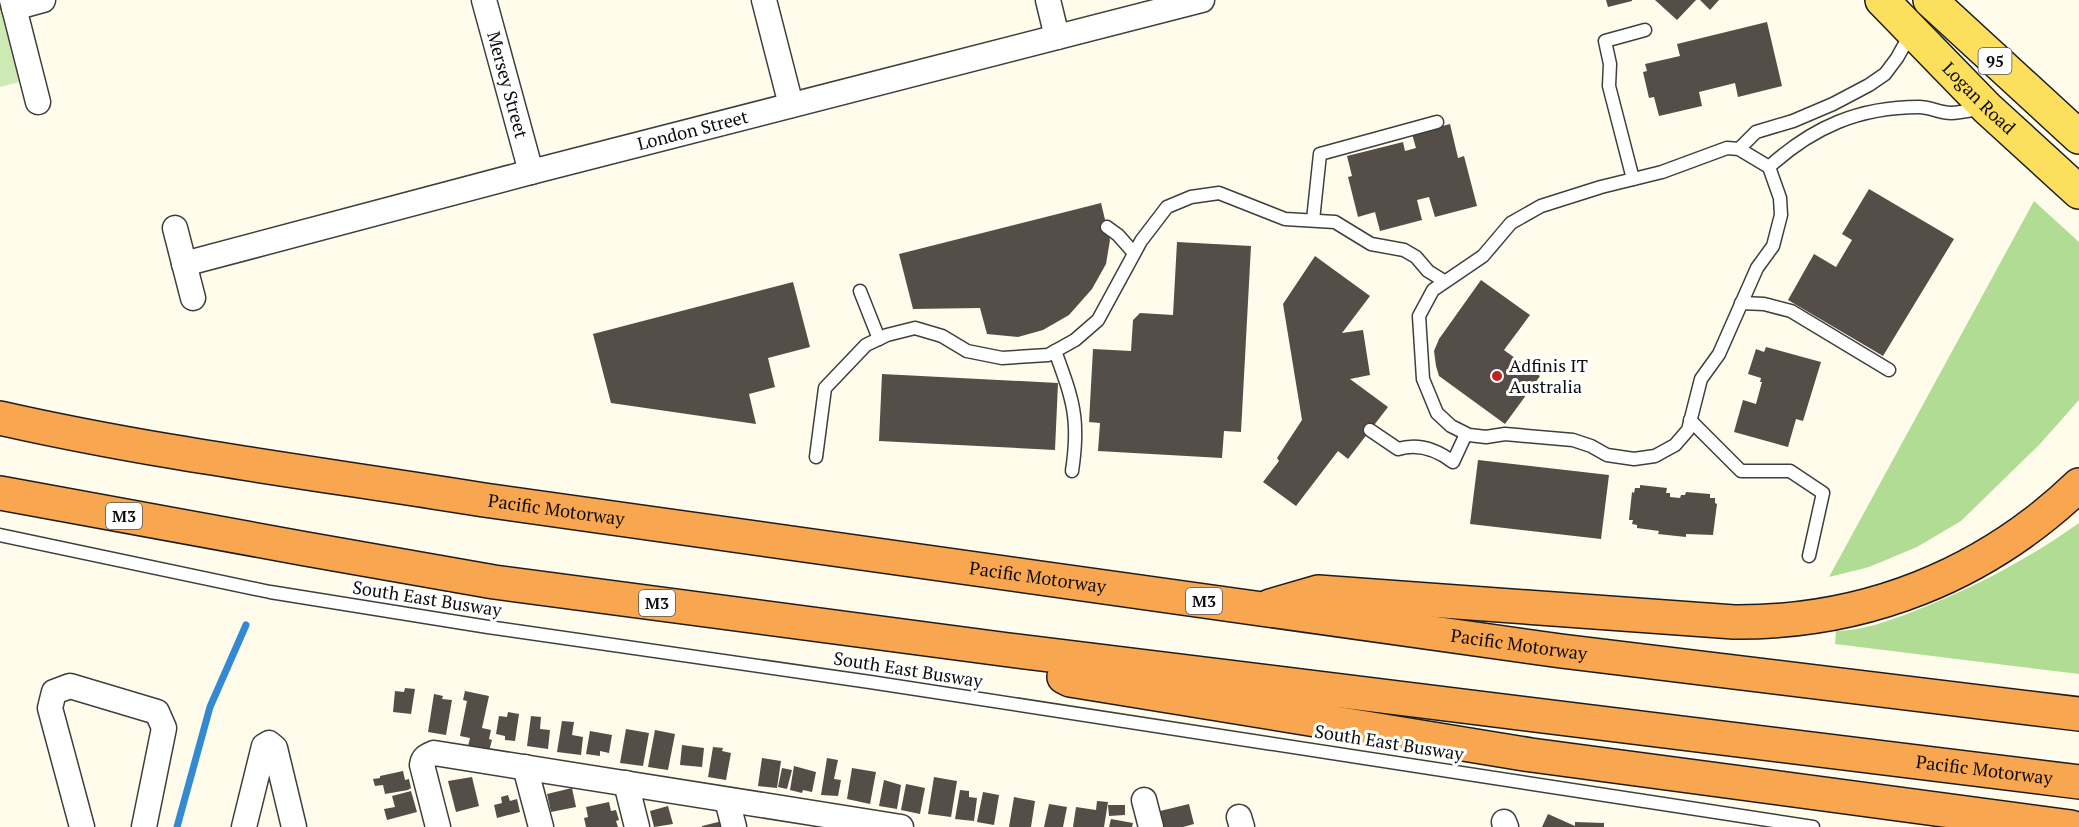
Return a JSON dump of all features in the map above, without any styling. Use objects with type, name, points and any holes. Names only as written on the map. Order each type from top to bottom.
[{"type":"highway","name":"Pacific Motorway","points":[[0,418],[217,460],[483,500],[1562,651],[2079,714]]},
{"type":"highway","points":[[1260,609],[1318,592],[1734,622],[1763,622],[1831,614],[1884,601],[1942,580],[2018,537],[2079,485]]},
{"type":"highway","name":"Pacific Motorway","points":[[0,493],[494,582],[1009,651],[2079,782]]},
{"type":"highway","points":[[1009,651],[1070,680],[1531,755],[2071,827]]},
{"type":"main road","name":"Logan Road","points":[[1882,0],[1987,108],[2079,192]]},
{"type":"main road","name":"Logan Road","points":[[1930,0],[2079,137]]},
{"type":"street","points":[[38,102],[13,4],[44,0]]},
{"type":"street","name":"Mersey Street","points":[[484,0],[531,172]]},
{"type":"street","points":[[764,0],[791,105]]},
{"type":"street","points":[[1048,0],[1057,37]]},
{"type":"street","name":"London Street","points":[[184,264],[531,172],[1202,0]]},
{"type":"street","points":[[175,228],[193,298]]},
{"type":"street","points":[[82,827],[50,708],[54,692],[70,686],[158,712],[164,728],[144,827]]},
{"type":"street","points":[[244,827],[264,746],[269,743],[275,748],[294,827]]},
{"type":"street","points":[[438,827],[422,765],[426,756],[434,753],[873,825],[901,827]]},
{"type":"street","points":[[525,767],[541,827]]},
{"type":"street","points":[[626,783],[637,827]]},
{"type":"street","points":[[727,800],[734,827]]},
{"type":"street","points":[[1144,800],[1151,827]]},
{"type":"lane","points":[[1634,179],[1609,86],[1610,64],[1605,41],[1645,30]]},
{"type":"lane","points":[[1739,149],[1756,132],[1793,121],[1869,85],[1885,74],[1912,31]]},
{"type":"lane","points":[[1769,167],[1784,153],[1830,124],[1862,113],[1902,107],[1929,107],[1949,113],[1987,108]]},
{"type":"lane","points":[[1312,220],[1320,154],[1437,122]]},
{"type":"lane","points":[[1727,148],[1739,149],[1769,167],[1780,198],[1781,215],[1773,246],[1757,268],[1719,354],[1701,379],[1688,430],[1675,445],[1655,456],[1634,459],[1607,455],[1573,440],[1505,434],[1486,437],[1466,434],[1451,426],[1437,413],[1423,379],[1419,316],[1433,290],[1483,256],[1511,223],[1541,206],[1634,179],[1662,172],[1727,148]]},
{"type":"lane","points":[[816,457],[825,388],[866,345],[915,327],[942,336],[967,351],[1002,358],[1048,355],[1075,340],[1098,320],[1141,241],[1167,207],[1191,197],[1219,193],[1285,219],[1335,222],[1371,244],[1404,250],[1416,257],[1428,271],[1444,281]]},
{"type":"lane","points":[[1107,227],[1118,235],[1134,253]]},
{"type":"lane","points":[[860,291],[879,339]]},
{"type":"lane","points":[[1742,303],[1764,304],[1791,311],[1889,370]]},
{"type":"lane","points":[[1055,351],[1071,394],[1076,417],[1076,442],[1072,471]]},
{"type":"lane","points":[[1690,420],[1741,471],[1790,471],[1823,493],[1809,556]]},
{"type":"lane","points":[[1370,430],[1398,449],[1407,446],[1426,447],[1443,454],[1452,462],[1466,434]]},
{"type":"lane","name":"South East Busway","points":[[0,535],[270,592],[1813,827]]},
{"type":"green space","points":[[0,0],[2,0],[23,81],[0,87]]},
{"type":"green space","points":[[2034,201],[2079,242],[2079,400],[2039,445],[1961,521],[1917,547],[1869,567],[1829,577]]},
{"type":"green space","points":[[2079,523],[2079,674],[1835,644],[1836,631],[1884,622],[1956,594],[1999,573]]},
{"type":"building","points":[[1606,0],[1632,0],[1632,1],[1608,7]]},
{"type":"building","points":[[1655,0],[1696,0],[1677,20]]},
{"type":"building","points":[[1700,0],[1719,0],[1710,10]]},
{"type":"building","points":[[1767,22],[1782,86],[1738,97],[1735,83],[1699,92],[1702,106],[1659,116],[1654,97],[1649,98],[1643,72],[1647,71],[1645,64],[1680,56],[1677,44]]},
{"type":"building","points":[[1450,124],[1458,158],[1464,156],[1477,206],[1435,217],[1429,197],[1417,200],[1422,220],[1380,231],[1375,212],[1358,217],[1348,177],[1352,176],[1347,156],[1403,142],[1405,151],[1416,148],[1412,134]]},
{"type":"building","points":[[1869,189],[1954,239],[1883,356],[1788,300],[1814,254],[1836,267],[1852,240],[1842,234]]},
{"type":"building","points":[[1101,203],[1110,240],[1106,264],[1092,289],[1069,315],[1043,330],[1018,337],[987,334],[980,308],[913,309],[899,254]]},
{"type":"building","points":[[1177,242],[1251,246],[1241,432],[1224,431],[1222,458],[1098,451],[1100,423],[1089,422],[1093,349],[1131,351],[1133,320],[1140,313],[1173,315]]},
{"type":"building","points":[[1315,256],[1370,296],[1342,333],[1363,330],[1370,375],[1350,379],[1388,407],[1348,459],[1338,451],[1296,506],[1263,482],[1279,461],[1277,458],[1302,420],[1283,304]]},
{"type":"building","points":[[1481,280],[1530,315],[1504,350],[1540,376],[1505,424],[1439,376],[1436,366],[1434,351],[1439,339]]},
{"type":"building","points":[[793,282],[810,347],[768,358],[775,387],[749,394],[756,424],[611,403],[593,334]]},
{"type":"building","points":[[1766,347],[1821,362],[1803,421],[1796,419],[1788,447],[1734,432],[1743,400],[1756,404],[1761,378],[1748,374],[1756,349],[1764,352]]},
{"type":"building","points":[[882,374],[1058,383],[1055,450],[879,441]]},
{"type":"building","points":[[1478,460],[1609,475],[1601,539],[1470,524]]},
{"type":"building","points":[[1640,485],[1667,488],[1666,493],[1670,493],[1670,497],[1680,498],[1686,492],[1710,494],[1710,498],[1715,498],[1717,504],[1713,535],[1686,534],[1686,537],[1658,534],[1659,531],[1637,528],[1637,525],[1632,524],[1633,520],[1629,520],[1632,492],[1634,493],[1635,488],[1640,488]]},
{"type":"building","points":[[405,688],[415,689],[411,714],[393,712],[395,691],[404,692]]},
{"type":"building","points":[[465,691],[489,696],[482,728],[491,730],[489,739],[492,740],[489,751],[468,746],[470,738],[460,736],[467,701],[463,700]]},
{"type":"building","points":[[434,694],[443,696],[442,699],[452,700],[446,735],[428,732]]},
{"type":"building","points":[[508,712],[519,714],[515,741],[505,740],[505,736],[496,734],[499,716],[507,717]]},
{"type":"building","points":[[531,716],[541,717],[540,729],[550,730],[548,749],[527,746]]},
{"type":"building","points":[[562,721],[574,722],[572,735],[583,737],[581,755],[557,752]]},
{"type":"building","points":[[626,729],[649,733],[643,766],[620,763]]},
{"type":"building","points":[[655,730],[675,734],[668,770],[648,767]]},
{"type":"building","points":[[590,731],[612,735],[609,753],[600,751],[600,756],[586,754]]},
{"type":"building","points":[[682,745],[704,748],[702,767],[680,765]]},
{"type":"building","points":[[713,747],[723,748],[722,751],[731,753],[726,780],[708,777]]},
{"type":"building","points":[[762,758],[781,761],[777,788],[758,786]]},
{"type":"building","points":[[827,758],[838,760],[834,779],[841,780],[838,796],[821,795]]},
{"type":"building","points":[[794,766],[816,772],[812,792],[803,790],[802,793],[790,790]]},
{"type":"building","points":[[782,768],[792,770],[787,789],[778,787]]},
{"type":"building","points":[[852,768],[876,772],[870,804],[847,799]]},
{"type":"building","points":[[403,771],[405,780],[409,779],[411,788],[408,790],[385,794],[383,785],[375,786],[373,779]]},
{"type":"building","points":[[472,777],[479,806],[456,812],[448,781]]},
{"type":"building","points":[[934,777],[957,781],[951,817],[928,814]]},
{"type":"building","points":[[884,780],[901,785],[897,809],[879,806]]},
{"type":"building","points":[[906,784],[925,788],[920,814],[901,810]]},
{"type":"building","points":[[572,788],[576,807],[551,812],[547,794]]},
{"type":"building","points":[[960,790],[969,791],[969,797],[977,798],[974,821],[955,819]]},
{"type":"building","points":[[411,791],[417,812],[387,820],[384,809],[395,807],[392,796]]},
{"type":"building","points":[[983,792],[999,795],[994,825],[977,822]]},
{"type":"building","points":[[508,795],[510,801],[517,799],[520,812],[497,818],[494,805],[502,803],[501,797]]},
{"type":"building","points":[[1014,797],[1035,801],[1031,827],[1009,827]]},
{"type":"building","points":[[1097,801],[1108,802],[1104,827],[1073,827],[1076,807],[1096,810]]},
{"type":"building","points":[[609,802],[611,811],[616,810],[619,820],[616,821],[618,827],[586,827],[584,818],[588,817],[586,807]]},
{"type":"building","points":[[1049,804],[1067,807],[1063,827],[1044,827]]},
{"type":"building","points":[[1189,804],[1194,824],[1183,827],[1163,827],[1160,811]]},
{"type":"building","points":[[1108,805],[1125,805],[1125,815],[1109,816]]},
{"type":"building","points":[[668,806],[673,824],[654,827],[650,811]]},
{"type":"building","points":[[1548,814],[1575,826],[1575,822],[1604,823],[1604,827],[1542,827]]},
{"type":"building","points":[[1111,819],[1133,823],[1132,827],[1109,827]]},
{"type":"building","points":[[722,821],[724,827],[702,827],[702,826]]},
{"type":"waterway","points":[[177,827],[210,707],[246,625]]},
{"type":"place","name":"Adfinis IT Australia","points":[[1497,376]]}]
